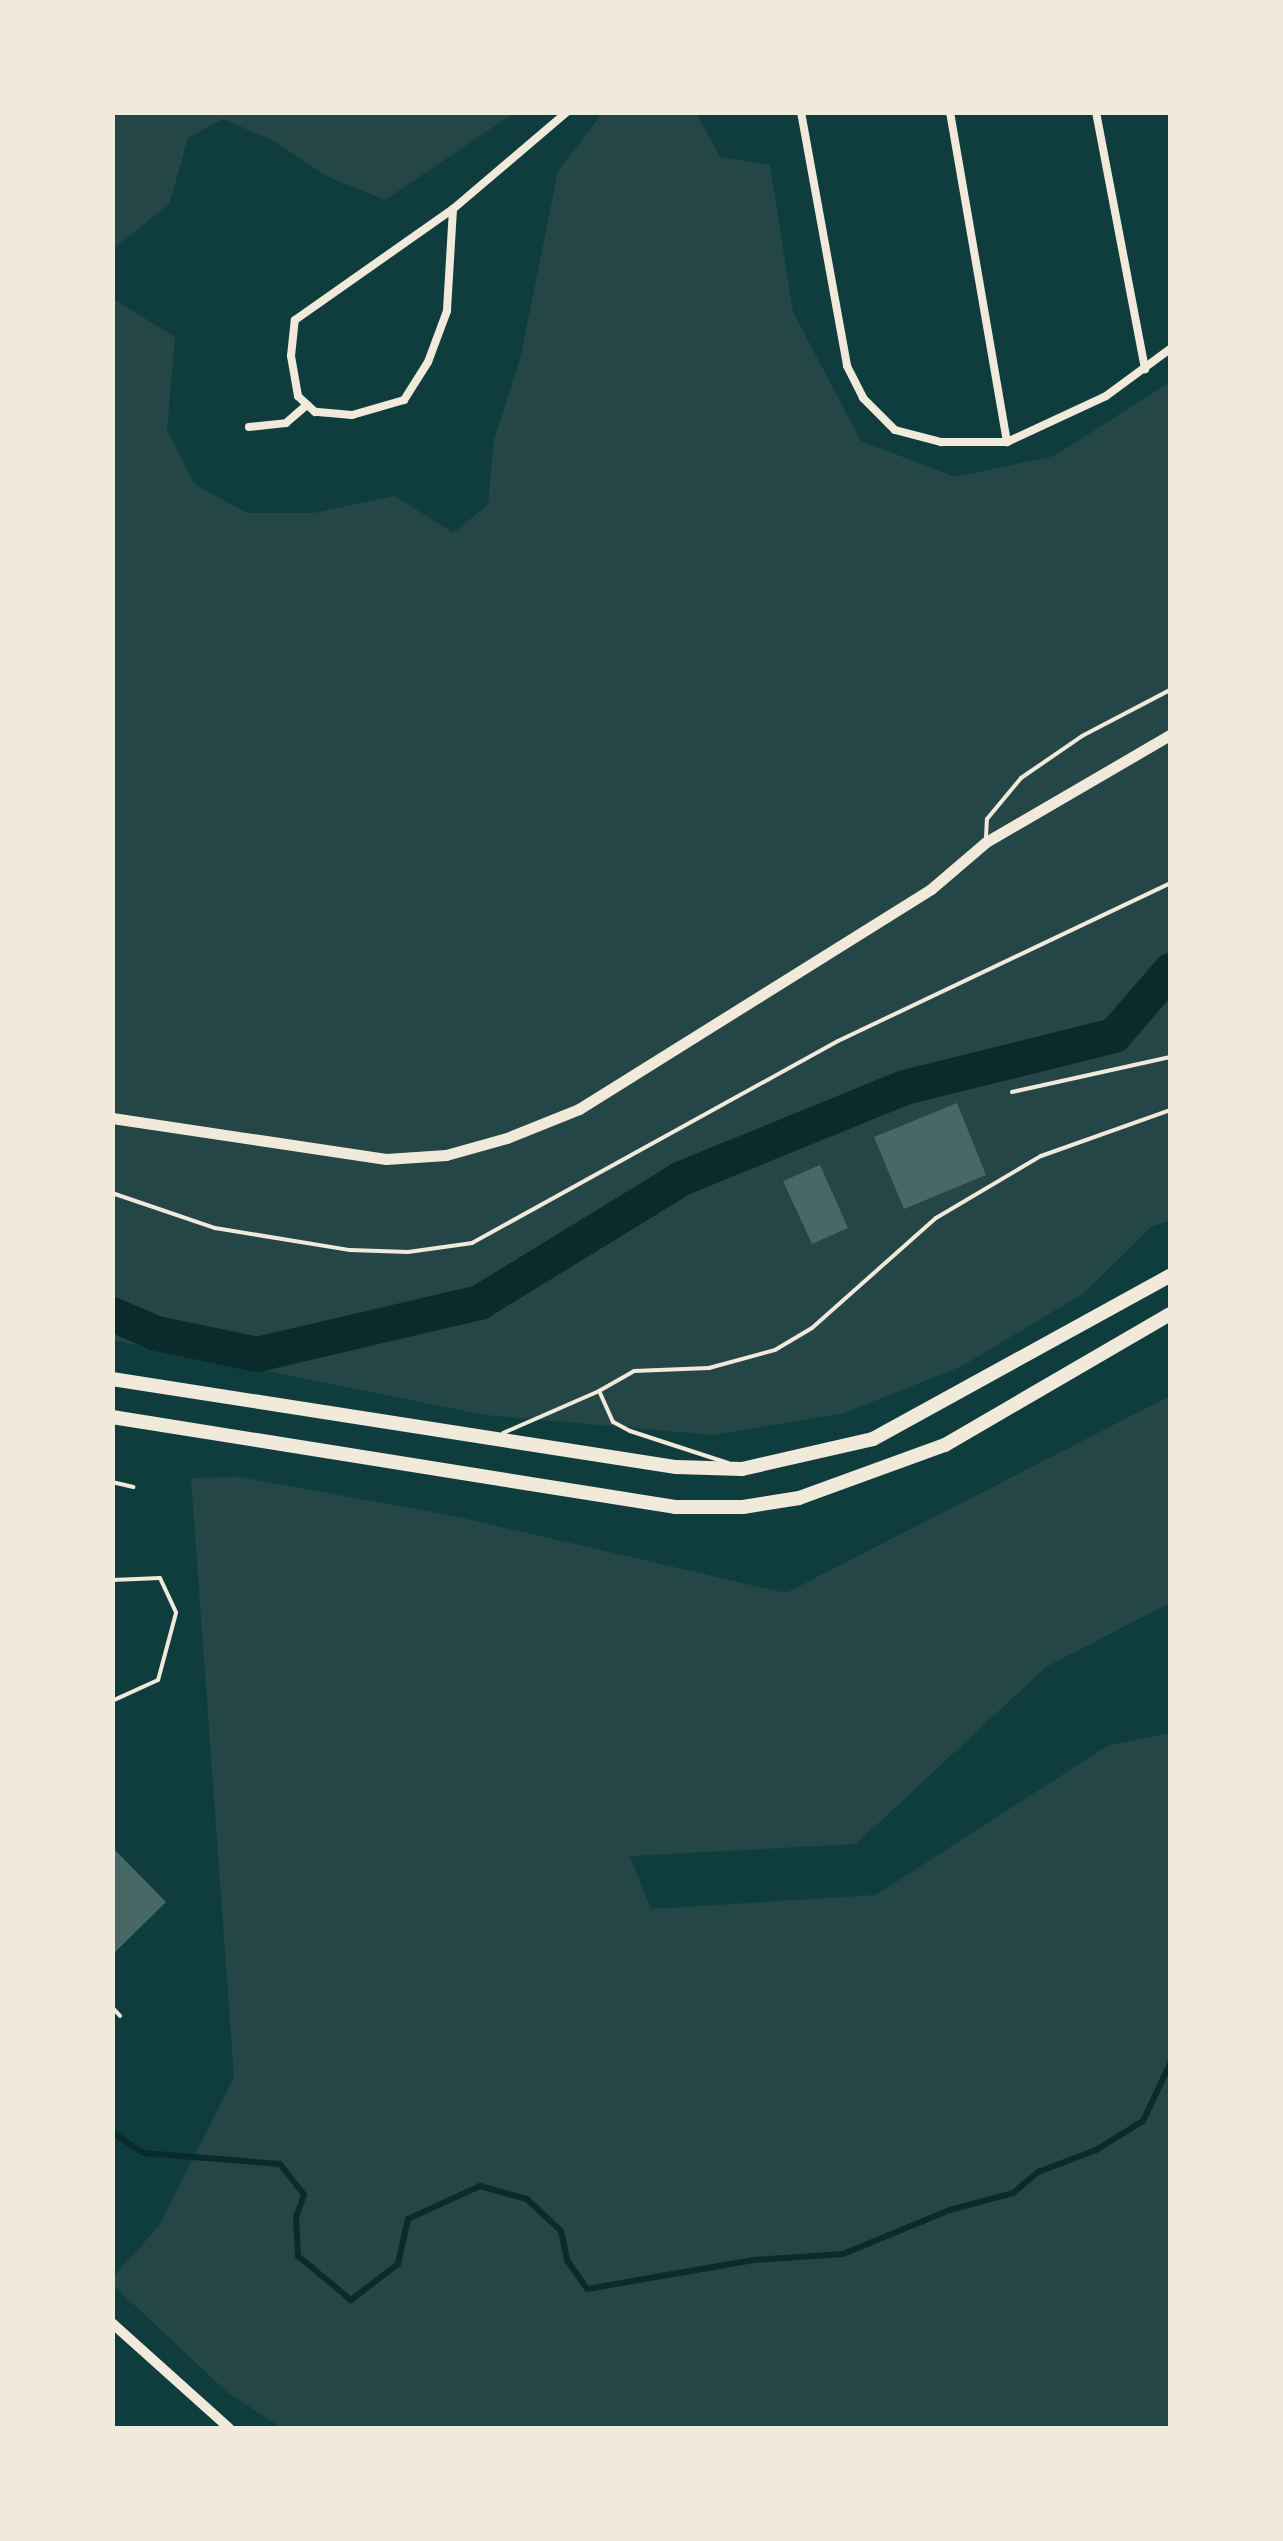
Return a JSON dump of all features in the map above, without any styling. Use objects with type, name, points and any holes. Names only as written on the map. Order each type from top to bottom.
[{"type":"highway","points":[[112,1379],[676,1467],[742,1470],[872,1438],[1170,1276]]},
{"type":"highway","points":[[112,1417],[656,1504],[742,1507],[799,1498],[945,1446],[1170,1314]]},
{"type":"highway","points":[[112,1369],[159,1387]]},
{"type":"main road","points":[[112,1118],[386,1159],[446,1155],[507,1138],[579,1109],[931,889],[986,842],[1170,736]]},
{"type":"street","points":[[453,209],[447,311],[428,362],[404,400],[352,414],[311,408],[298,396],[291,356],[295,320],[453,209],[567,112]]},
{"type":"street","points":[[801,112],[846,366],[863,398],[895,430],[940,442],[1006,442],[1063,419],[1145,369],[1170,349]]},
{"type":"street","points":[[950,112],[1006,442]]},
{"type":"street","points":[[1096,112],[1145,369]]},
{"type":"street","points":[[250,427],[286,423],[311,408]]},
{"type":"street","points":[[112,2323],[229,2428]]},
{"type":"lane","points":[[986,842],[986,819],[1021,778],[1082,736],[1170,690]]},
{"type":"lane","points":[[1012,1092],[1170,1056]]},
{"type":"lane","points":[[488,1438],[528,1426],[634,1372],[708,1368],[775,1350],[812,1328],[936,1218],[1041,1156],[1170,1110]]},
{"type":"lane","points":[[598,1391],[613,1422],[630,1432],[742,1470]]},
{"type":"lane","points":[[112,1482],[133,1487]]},
{"type":"lane","points":[[112,1580],[160,1578],[176,1613],[158,1680],[112,1700]]},
{"type":"lane","points":[[112,2008],[120,2016]]},
{"type":"path","points":[[112,1193],[216,1228],[350,1250],[408,1252],[472,1242],[838,1041],[1170,883]]},
{"type":"shaded area","points":[[113,112],[514,113],[385,200],[328,177],[274,141],[223,119],[188,138],[169,204],[113,249]]},
{"type":"shaded area","points":[[603,113],[696,113],[720,157],[770,165],[793,312],[861,441],[955,477],[1054,456],[1170,382],[1170,1221],[1152,1226],[1084,1293],[962,1366],[844,1413],[713,1435],[485,1415],[113,1340],[112,298],[175,337],[167,430],[194,484],[247,513],[313,513],[395,496],[453,533],[488,505],[494,440],[520,359],[558,171]]},
{"type":"shaded area","points":[[1170,1396],[1170,1603],[1046,1667],[856,1844],[630,1856],[651,1909],[876,1895],[1107,1746],[1170,1733],[1170,2428],[282,2428],[227,2392],[113,2285],[113,2277],[159,2226],[234,2077],[191,1478],[239,1477],[454,1516],[786,1593]]},
{"type":"building","points":[[957,1103],[986,1175],[904,1209],[874,1137]]},
{"type":"building","points":[[820,1165],[848,1228],[812,1244],[783,1181]]},
{"type":"building","points":[[112,1847],[166,1902],[112,1955]]},
{"type":"waterway","points":[[112,1314],[156,1333],[257,1354],[479,1302],[681,1178],[904,1087],[1114,1035],[1170,970]]},
{"type":"waterway","points":[[112,2132],[143,2153],[280,2164],[304,2195],[296,2217],[298,2256],[351,2300],[398,2264],[408,2219],[480,2186],[527,2199],[561,2231],[567,2260],[587,2289],[753,2260],[843,2254],[950,2210],[1013,2193],[1038,2172],[1096,2150],[1143,2121],[1170,2064]]}]
